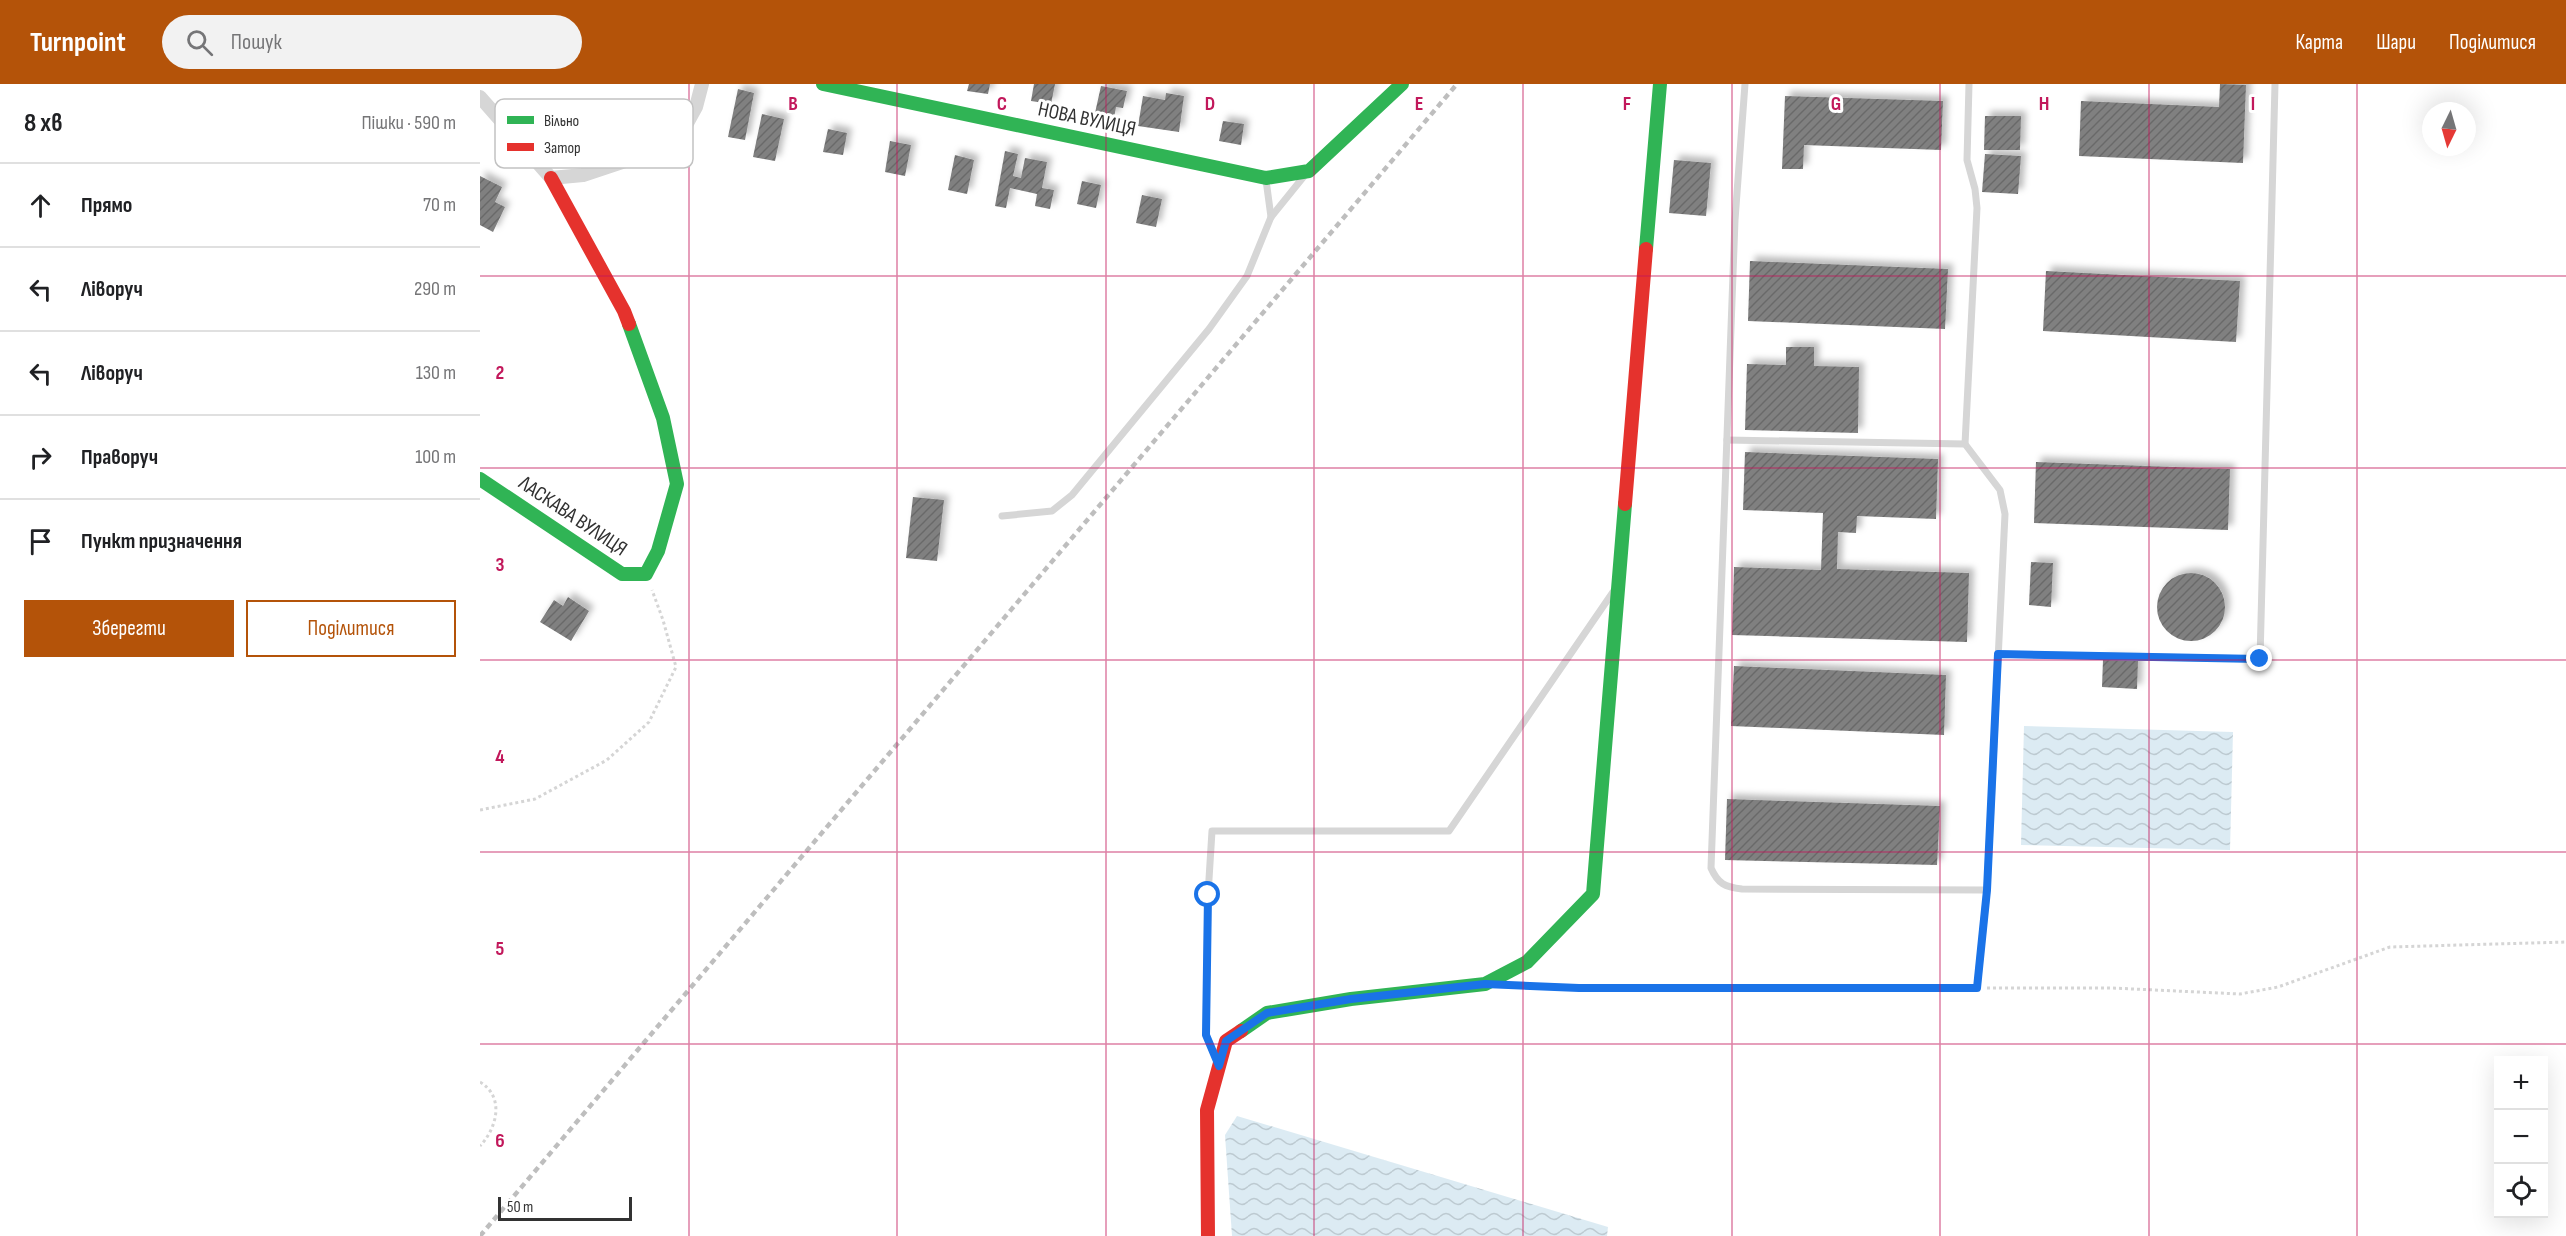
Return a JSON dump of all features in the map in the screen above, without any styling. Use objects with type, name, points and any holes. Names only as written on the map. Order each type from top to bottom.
[{"type":"street","points":[[693,112],[702,84]]},
{"type":"street","name":"НОВА ВУЛИЦЯ","points":[[823,84],[1266,178],[1309,171]]},
{"type":"street","points":[[1309,171],[1402,84]]},
{"type":"street","points":[[1208,1236],[1207,1110],[1226,1041],[1267,1013],[1351,999],[1485,984],[1527,962],[1593,894],[1660,84]]},
{"type":"street","points":[[480,97],[495,114]]},
{"type":"street","points":[[542,168],[551,178],[624,311],[663,418],[672,453],[677,484],[658,551],[646,574]]},
{"type":"street","points":[[551,178],[583,176],[606,168]]},
{"type":"street","name":"ЛАСКАВА ВУЛИЦЯ","points":[[480,479],[622,574],[646,574]]},
{"type":"lane","points":[[1745,84],[1735,220],[1711,868],[1716,880],[1725,887],[1742,889],[1987,890]]},
{"type":"lane","points":[[1969,84],[1967,160],[1975,189],[1977,208],[1965,444],[2000,490],[2005,514],[1987,890],[1977,988]]},
{"type":"lane","points":[[1998,654],[2260,659],[2275,84]]},
{"type":"lane","points":[[1002,516],[1052,512],[1072,495],[1209,329],[1247,276],[1271,217],[1309,171]]},
{"type":"lane","points":[[1266,178],[1271,217]]},
{"type":"lane","points":[[1727,440],[1965,444]]},
{"type":"lane","points":[[1219,1066],[1206,1035],[1208,895],[1212,831],[1449,831],[1619,583]]},
{"type":"path","points":[[480,810],[535,799],[607,760],[649,722],[675,667],[663,620],[646,574]]},
{"type":"path","points":[[1520,986],[1579,988],[2112,988],[2240,994],[2278,987],[2390,947],[2566,942]]},
{"type":"path","points":[[480,1082],[493,1098],[497,1116],[487,1138],[480,1146]]},
{"type":"water","points":[[2024,726],[2233,732],[2230,850],[2021,845]]},
{"type":"water","points":[[1237,1116],[1608,1227],[1607,1236],[1232,1236],[1225,1135]]},
{"type":"building","points":[[969,84],[990,84],[988,94],[967,91]]},
{"type":"building","points":[[1034,84],[1055,84],[1051,104],[1031,101]]},
{"type":"building","points":[[2220,84],[2246,85],[2243,163],[2079,156],[2081,101],[2219,107]]},
{"type":"building","points":[[1101,86],[1127,91],[1123,108],[1116,107],[1114,118],[1095,113]]},
{"type":"building","points":[[738,89],[754,93],[745,140],[728,137]]},
{"type":"building","points":[[1166,93],[1184,96],[1179,132],[1138,126],[1143,96],[1165,100]]},
{"type":"building","points":[[1785,96],[1943,101],[1941,150],[1804,145],[1803,169],[1782,169]]},
{"type":"building","points":[[762,114],[784,119],[775,161],[753,157]]},
{"type":"building","points":[[1985,116],[2021,116],[2020,150],[1984,150]]},
{"type":"building","points":[[1223,121],[1244,124],[1241,145],[1219,141]]},
{"type":"building","points":[[828,129],[847,133],[843,155],[823,152]]},
{"type":"building","points":[[890,141],[911,145],[905,176],[885,172]]},
{"type":"building","points":[[1005,151],[1018,154],[1013,176],[1021,178],[1025,158],[1047,162],[1042,188],[1054,190],[1050,209],[1035,206],[1037,194],[1010,188],[1006,208],[995,206]]},
{"type":"building","points":[[1985,154],[2021,156],[2018,194],[1982,192]]},
{"type":"building","points":[[955,155],[974,160],[967,194],[948,190]]},
{"type":"building","points":[[1674,160],[1711,163],[1706,216],[1669,213]]},
{"type":"building","points":[[480,176],[502,187],[495,202],[505,207],[493,232],[480,225]]},
{"type":"building","points":[[1082,181],[1101,185],[1096,208],[1077,204]]},
{"type":"building","points":[[1142,195],[1162,199],[1156,227],[1136,223]]},
{"type":"building","points":[[1750,261],[1948,269],[1945,329],[1748,321]]},
{"type":"building","points":[[2046,271],[2240,281],[2236,342],[2043,331]]},
{"type":"building","points":[[1786,347],[1814,347],[1814,366],[1859,367],[1858,433],[1745,430],[1747,364],[1786,365]]},
{"type":"building","points":[[1745,452],[1938,459],[1936,519],[1857,516],[1856,533],[1838,532],[1837,569],[1969,573],[1967,642],[1732,635],[1734,567],[1821,570],[1823,513],[1743,510]]},
{"type":"building","points":[[2036,462],[2230,469],[2228,530],[2034,523]]},
{"type":"building","points":[[913,497],[944,500],[937,561],[906,558]]},
{"type":"building","points":[[2031,562],[2053,563],[2051,607],[2029,605]]},
{"type":"building","points":[[2191,573],[2204,576],[2215,583],[2222,594],[2225,607],[2222,620],[2215,631],[2204,638],[2191,641],[2178,638],[2167,631],[2160,620],[2157,607],[2160,594],[2167,583],[2178,576]]},
{"type":"building","points":[[568,597],[589,611],[571,641],[540,622],[554,600],[563,606]]},
{"type":"building","points":[[2103,660],[2138,661],[2137,689],[2102,687]]},
{"type":"building","points":[[1734,666],[1946,675],[1944,735],[1731,726]]},
{"type":"building","points":[[1727,799],[1940,806],[1937,865],[1725,860]]},
{"type":"railway","points":[[480,1236],[1457,84]]},
{"type":"traffic: fast","points":[[823,84],[1266,178],[1309,171],[1402,84]]},
{"type":"traffic: fast","points":[[1646,249],[1660,84]]},
{"type":"traffic: fast","points":[[480,479],[622,574],[646,574],[658,551],[677,484],[663,418],[629,324]]},
{"type":"traffic: fast","points":[[1241,1031],[1267,1013],[1351,999],[1485,984],[1527,962],[1593,894],[1625,504]]},
{"type":"traffic: jam","points":[[551,178],[629,324]]},
{"type":"traffic: jam","points":[[1625,504],[1646,249]]},
{"type":"traffic: jam","points":[[1208,1236],[1207,1110],[1226,1041],[1241,1031]]},
{"type":"route","points":[[1208,895],[1206,1035],[1219,1066],[1226,1041],[1267,1013],[1351,999],[1485,984],[1579,988],[1977,988],[1987,890],[1998,654],[2260,659]]}]
